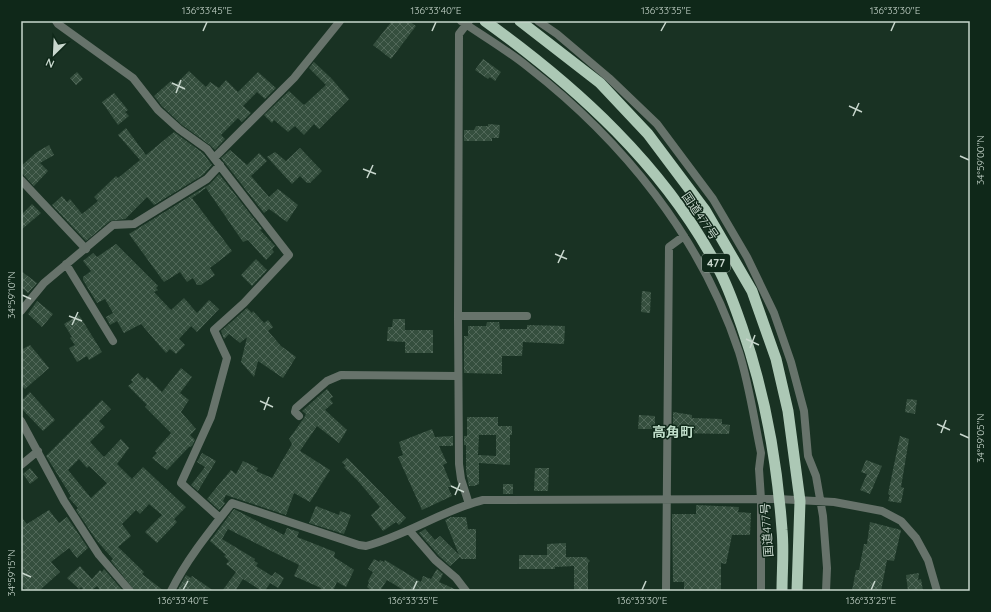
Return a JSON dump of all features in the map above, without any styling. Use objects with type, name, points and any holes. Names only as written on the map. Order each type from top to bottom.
[{"type":"highway","name":"国道477号","points":[[485,21],[528,52],[591,105],[649,166],[698,231],[719,269],[737,312],[756,366],[768,418],[782,531],[782,591]]},
{"type":"highway","name":"国道477号","points":[[520,21],[600,83],[648,134],[705,210],[752,292],[776,359],[788,411],[800,501],[797,591]]},
{"type":"street","points":[[56,21],[58,24],[133,78],[158,110],[179,129],[206,149],[289,256],[244,303],[214,330],[226,358],[211,417],[181,483],[220,518]]},
{"type":"street","points":[[21,311],[44,284],[113,225],[134,224],[207,179],[217,162],[294,78],[340,21]]},
{"type":"street","points":[[538,21],[557,34],[609,78],[657,124],[713,200],[743,251],[774,314],[791,362],[804,411],[808,456],[816,476],[820,502],[827,568],[826,591]]},
{"type":"street","points":[[469,504],[461,479],[459,464],[458,376],[459,34],[465,22],[528,66],[629,160],[650,186],[684,236],[714,292],[739,353],[761,453],[758,470],[761,499],[762,591]]},
{"type":"street","points":[[21,180],[86,249]]},
{"type":"street","points":[[666,591],[669,246],[684,236]]},
{"type":"street","points":[[66,264],[113,341]]},
{"type":"street","points":[[458,316],[527,316]]},
{"type":"street","points":[[298,416],[295,412],[296,408],[326,381],[340,375],[458,376]]},
{"type":"street","points":[[21,421],[64,501],[99,555],[130,591]]},
{"type":"street","points":[[21,465],[38,451]]},
{"type":"street","points":[[171,591],[180,574],[232,503],[366,546],[409,530],[469,504],[483,500],[778,499],[834,502],[882,511],[901,520],[916,538],[928,560],[937,591]]},
{"type":"street","points":[[409,530],[435,560],[456,578],[466,591]]},
{"type":"building","points":[[392,21],[409,21],[416,26],[391,59],[373,45]]},
{"type":"building","points":[[483,59],[501,72],[495,81],[490,77],[488,79],[475,70]]},
{"type":"building","points":[[314,62],[332,79],[349,99],[319,129],[314,124],[304,135],[295,126],[288,132],[274,120],[272,123],[264,115],[289,91],[304,105],[326,85],[309,68]]},
{"type":"building","points":[[189,71],[206,87],[210,82],[219,88],[226,80],[238,92],[258,72],[276,88],[265,99],[257,92],[243,106],[251,113],[242,122],[238,118],[221,135],[225,139],[215,150],[182,125],[154,96],[171,81],[175,85]]},
{"type":"building","points":[[77,72],[83,79],[76,85],[70,78]]},
{"type":"building","points":[[114,93],[128,110],[125,112],[129,116],[118,125],[102,102]]},
{"type":"building","points":[[488,124],[500,125],[499,138],[492,138],[492,141],[464,141],[464,130],[474,130],[476,126],[488,126]]},
{"type":"building","points":[[126,128],[146,155],[174,132],[203,153],[212,165],[203,175],[154,205],[147,197],[125,219],[110,221],[86,241],[52,205],[62,196],[67,202],[70,199],[82,214],[98,201],[94,197],[116,176],[118,178],[140,160],[118,135]]},
{"type":"building","points":[[49,145],[54,155],[40,163],[48,171],[34,186],[21,172],[21,166],[37,152]]},
{"type":"building","points":[[300,148],[322,171],[310,183],[307,183],[300,176],[292,184],[267,157],[275,152],[286,161]]},
{"type":"building","points":[[230,150],[247,165],[259,153],[267,161],[251,176],[269,197],[278,189],[298,205],[287,222],[269,209],[264,213],[221,158]]},
{"type":"building","points":[[219,174],[262,229],[260,230],[275,246],[272,249],[274,252],[266,260],[248,240],[243,242],[206,188],[192,198],[232,251],[210,268],[215,275],[201,285],[197,285],[193,278],[187,282],[180,272],[164,282],[129,234],[210,184]]},
{"type":"building","points":[[32,204],[41,213],[21,230],[21,215]]},
{"type":"building","points":[[116,244],[158,286],[156,288],[158,290],[154,292],[171,310],[184,298],[197,313],[209,300],[219,309],[197,332],[191,326],[179,339],[185,345],[176,354],[170,349],[166,353],[141,324],[124,333],[117,321],[110,325],[106,317],[113,313],[105,299],[97,303],[83,280],[83,277],[91,271],[83,261],[93,253],[97,257]]},
{"type":"building","points":[[256,259],[267,270],[252,286],[241,275]]},
{"type":"building","points":[[21,271],[37,283],[28,293],[21,287]]},
{"type":"building","points":[[642,291],[651,292],[650,313],[641,312]]},
{"type":"building","points":[[37,301],[53,314],[42,327],[28,314]]},
{"type":"building","points":[[247,308],[252,313],[253,311],[264,323],[268,320],[273,327],[268,331],[281,346],[296,357],[283,378],[258,361],[254,377],[241,362],[247,337],[240,343],[229,334],[224,339],[221,331]]},
{"type":"building","points":[[79,315],[102,352],[89,360],[87,356],[77,362],[69,348],[75,345],[64,324]]},
{"type":"building","points":[[393,319],[405,319],[405,330],[433,330],[433,353],[405,353],[405,342],[387,341],[388,327],[392,327]]},
{"type":"building","points":[[487,322],[499,322],[500,329],[527,329],[527,325],[565,326],[564,344],[523,342],[522,356],[502,356],[502,374],[464,373],[464,336],[468,336],[468,326],[486,326]]},
{"type":"building","points":[[30,345],[49,368],[25,389],[21,385],[21,350]]},
{"type":"building","points":[[181,368],[192,377],[180,393],[189,400],[181,412],[196,429],[190,435],[195,440],[192,446],[189,447],[167,470],[152,458],[157,453],[155,451],[171,433],[145,407],[147,405],[128,386],[133,382],[131,380],[138,373],[145,380],[147,377],[162,392]]},
{"type":"building","points":[[327,389],[333,397],[330,399],[333,403],[325,410],[347,430],[339,443],[317,426],[300,451],[330,470],[310,502],[294,493],[286,515],[226,495],[223,501],[225,503],[219,510],[207,499],[231,470],[236,474],[243,461],[258,468],[256,471],[272,478],[292,444],[289,439],[306,414],[302,411]]},
{"type":"building","points":[[30,392],[55,420],[43,431],[21,408],[21,401]]},
{"type":"building","points":[[907,399],[917,400],[915,414],[905,412]]},
{"type":"building","points":[[102,400],[111,409],[99,421],[105,427],[90,442],[104,457],[121,439],[129,448],[117,464],[132,479],[143,467],[186,507],[174,519],[177,522],[157,543],[145,532],[162,515],[149,504],[140,514],[136,510],[122,524],[131,536],[118,547],[144,572],[142,574],[164,591],[135,591],[111,561],[113,559],[97,541],[76,510],[78,508],[69,498],[71,496],[46,456]],"holes":[[[79,459],[87,468],[89,466],[107,483],[91,498],[68,470]]]},
{"type":"building","points":[[673,412],[692,415],[692,418],[722,419],[722,424],[730,425],[729,434],[673,433]]},
{"type":"building","points":[[639,415],[655,416],[655,429],[638,429]]},
{"type":"building","points":[[467,417],[498,417],[498,426],[512,426],[512,435],[510,435],[510,465],[479,463],[479,484],[469,486],[466,471],[466,445],[464,445],[464,436],[467,436]],"holes":[[[479,435],[496,435],[496,456],[478,455]]]},
{"type":"building","points":[[432,429],[435,437],[453,436],[453,446],[439,446],[447,463],[443,465],[452,487],[448,487],[452,496],[422,510],[398,457],[403,455],[399,442]]},
{"type":"building","points":[[900,436],[909,439],[901,487],[904,488],[901,503],[888,501],[890,495],[888,494]]},
{"type":"building","points":[[202,453],[216,461],[198,491],[191,485],[205,467],[197,462]]},
{"type":"building","points":[[347,458],[406,518],[399,525],[396,522],[383,531],[371,515],[380,507],[344,467],[346,466],[342,462]]},
{"type":"building","points":[[866,460],[882,466],[870,494],[860,490],[867,474],[861,472]]},
{"type":"building","points":[[30,468],[38,478],[30,484],[23,474]]},
{"type":"building","points":[[535,468],[549,468],[548,491],[534,491]]},
{"type":"building","points":[[503,484],[513,484],[513,494],[503,494]]},
{"type":"building","points":[[696,505],[739,507],[738,512],[751,513],[750,535],[732,535],[726,564],[721,563],[721,591],[690,591],[690,589],[684,589],[684,582],[673,582],[672,514],[696,514]]},
{"type":"building","points":[[316,506],[339,515],[340,511],[351,515],[344,534],[309,523]]},
{"type":"building","points":[[234,509],[284,535],[287,528],[299,532],[297,537],[335,552],[334,557],[354,570],[346,587],[337,582],[333,591],[320,591],[321,588],[294,576],[299,565],[228,529],[222,539],[255,559],[254,561],[258,563],[256,566],[272,576],[275,572],[284,578],[278,588],[270,583],[265,591],[262,591],[243,579],[235,591],[222,591],[236,572],[226,564],[229,561],[224,556],[226,555],[210,541]]},
{"type":"building","points":[[49,510],[59,523],[67,517],[88,548],[77,558],[69,548],[51,562],[60,572],[39,591],[27,591],[21,585],[21,517],[27,524]]},
{"type":"building","points":[[451,517],[466,517],[468,529],[476,529],[476,559],[461,559],[460,557],[450,566],[419,533],[425,529],[435,540],[440,536],[459,555],[445,520]]},
{"type":"building","points":[[870,522],[901,530],[894,561],[887,560],[881,591],[852,591],[856,570],[859,570],[864,544],[867,544]]},
{"type":"building","points":[[566,543],[566,557],[586,557],[590,561],[588,563],[588,591],[574,591],[574,566],[555,567],[555,569],[519,569],[519,555],[547,555],[547,544]]},
{"type":"building","points":[[374,559],[379,562],[380,560],[384,562],[385,560],[421,582],[423,576],[431,579],[437,569],[443,574],[439,582],[459,591],[405,591],[387,580],[380,591],[372,591],[367,587],[369,583],[368,581],[373,572],[368,569]]},
{"type":"building","points":[[80,566],[92,579],[100,570],[102,572],[104,569],[123,591],[101,591],[97,586],[91,591],[80,591],[83,589],[81,587],[79,589],[67,578]]},
{"type":"building","points":[[919,573],[918,580],[921,579],[923,591],[908,591],[906,575]]},
{"type":"building","points":[[186,575],[191,578],[192,576],[214,591],[177,591]]},
{"type":"district","name":"高角町","points":[[673,432]]}]
